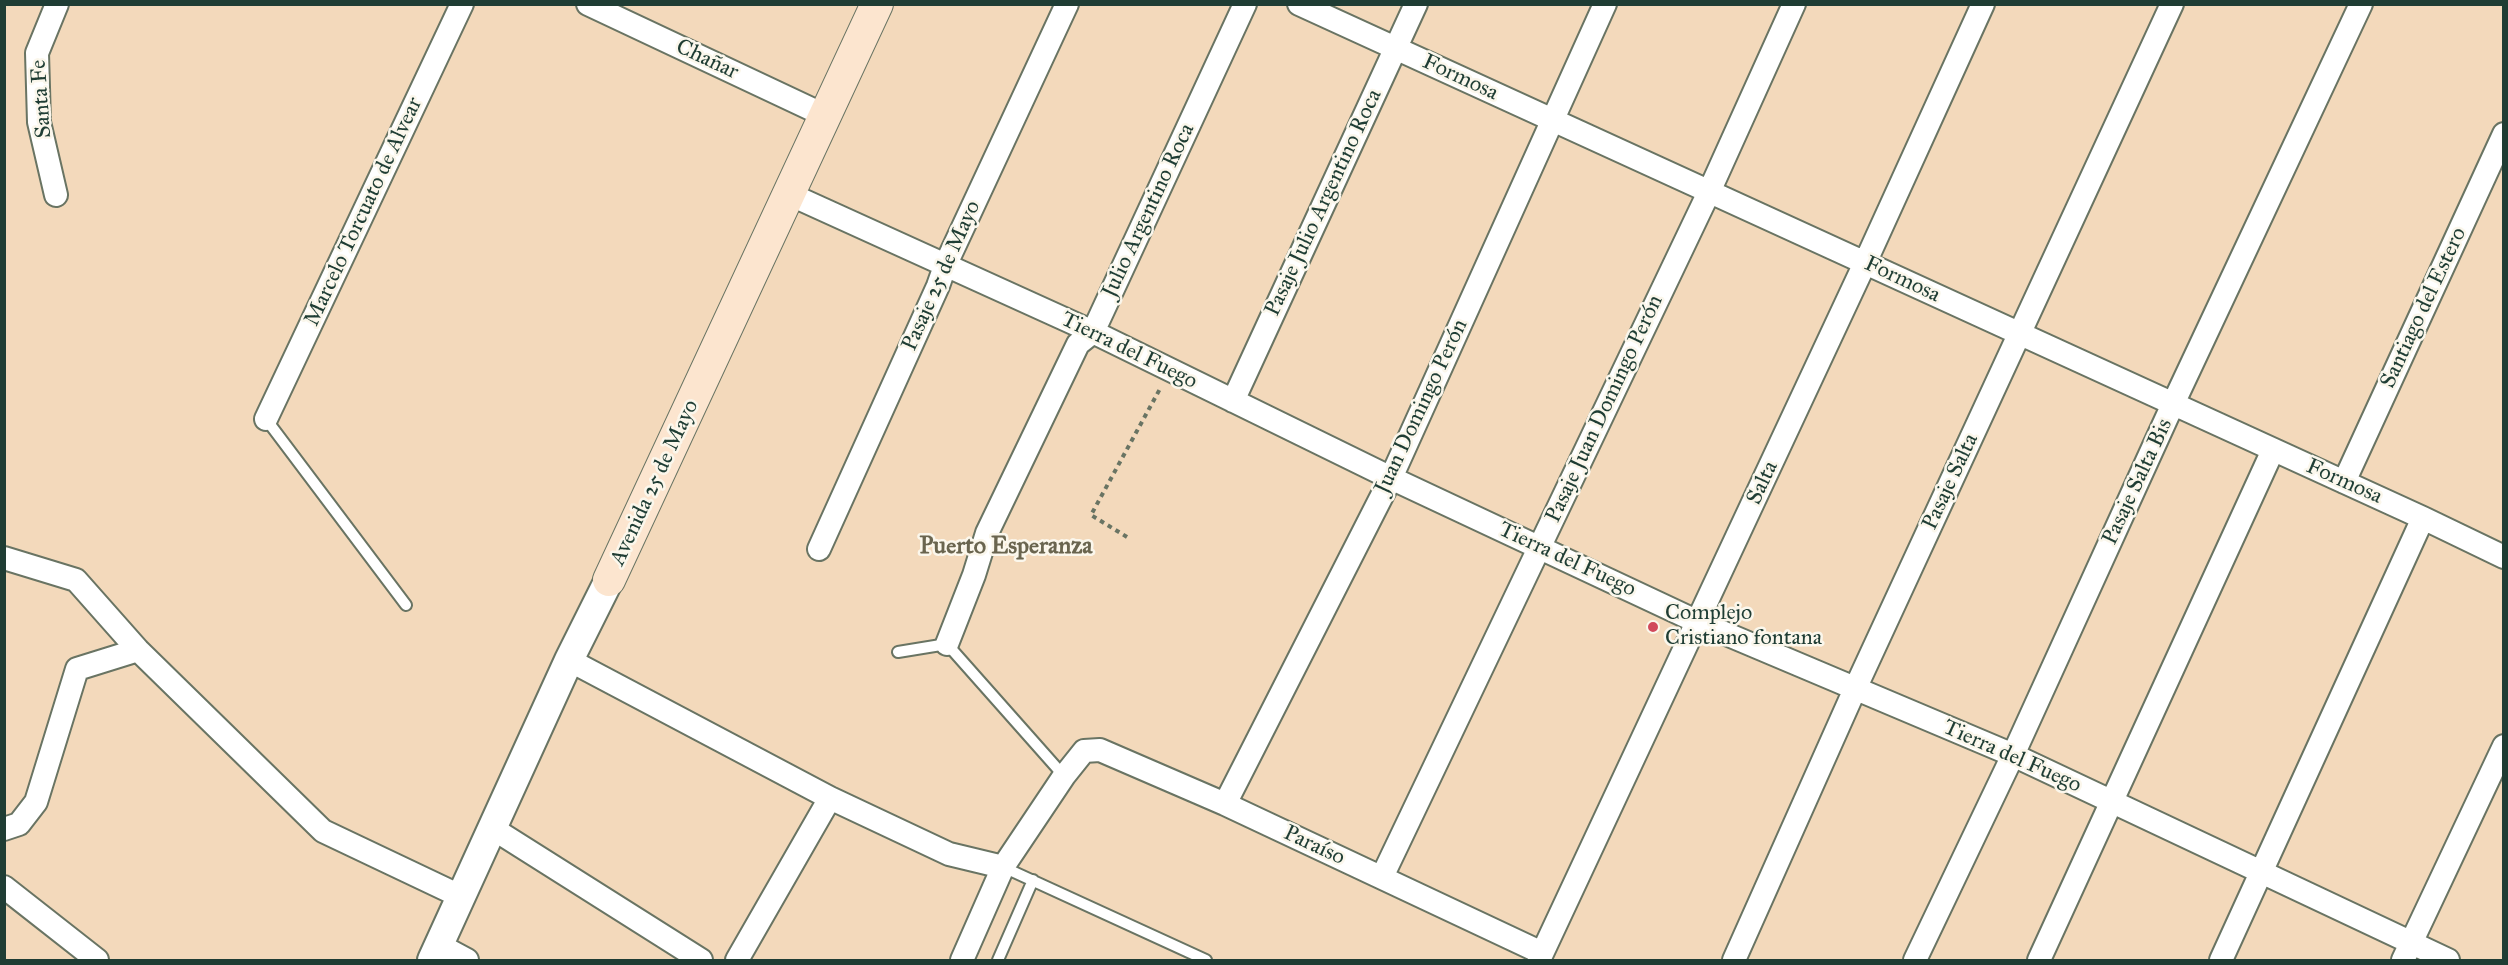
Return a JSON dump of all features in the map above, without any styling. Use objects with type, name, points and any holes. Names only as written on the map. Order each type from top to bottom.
[{"type":"main road","name":"Avenida 25 de Mayo","points":[[609,580],[878,4]]},
{"type":"street","name":"Santa Fe","points":[[56,195],[39,122],[37,53],[57,4]]},
{"type":"street","name":"Marcelo Torcuato de Alvear","points":[[266,418],[462,4]]},
{"type":"street","name":"Chañar","points":[[588,4],[826,116]]},
{"type":"street","name":"Pasaje 25 de Mayo","points":[[819,549],[945,266],[1067,4]]},
{"type":"street","name":"Julio Argentino Roca","points":[[947,644],[987,533],[1078,344],[1093,332],[1245,4]]},
{"type":"street","name":"Formosa","points":[[1299,4],[2504,557]]},
{"type":"street","name":"Pasaje Julio Argentino Roca","points":[[1233,401],[1416,4]]},
{"type":"street","name":"Juan Domingo Perón","points":[[1225,804],[1391,478],[1605,4]]},
{"type":"street","name":"Pasaje Juan Domingo Perón","points":[[1382,877],[1709,192],[1794,4]]},
{"type":"street","name":"Salta","points":[[1540,957],[1865,263],[1983,4]]},
{"type":"street","name":"Pasaje Salta","points":[[1734,960],[1855,689],[2172,4]]},
{"type":"street","name":"Pasaje Salta Bis","points":[[1915,960],[2013,755],[2173,404],[2361,4]]},
{"type":"street","name":"Santiago del Estero","points":[[2344,482],[2504,134]]},
{"type":"street","name":"Tierra del Fuego","points":[[789,194],[1093,332],[1391,478],[1698,622],[2013,755],[2261,873],[2407,952],[2448,960]]},
{"type":"street","points":[[2039,960],[2273,450]]},
{"type":"street","points":[[2221,960],[2423,518]]},
{"type":"street","points":[[4,558],[76,580],[138,650],[323,831],[462,897]]},
{"type":"street","name":"Avenida 25 de Mayo","points":[[435,953],[568,660],[609,580]]},
{"type":"street","points":[[4,829],[19,824],[36,802],[77,669],[138,650]]},
{"type":"street","points":[[568,660],[830,798],[949,854],[1003,867]]},
{"type":"street","points":[[2407,952],[2504,746]]},
{"type":"street","name":"Paraíso","points":[[1064,776],[1084,751],[1100,750],[1225,804],[1382,877],[1540,957]]},
{"type":"street","points":[[962,960],[1003,867],[1064,776]]},
{"type":"street","points":[[737,960],[830,798]]},
{"type":"street","points":[[492,828],[700,960]]},
{"type":"street","points":[[4,887],[97,960]]},
{"type":"street","points":[[435,953],[467,960]]},
{"type":"lane","points":[[266,418],[406,605]]},
{"type":"lane","points":[[898,652],[947,644],[1064,776]]},
{"type":"lane","points":[[1003,867],[1206,960]]},
{"type":"lane","points":[[998,960],[1033,880]]},
{"type":"path","points":[[1127,537],[1091,515],[1170,370]]},
{"type":"place","name":"Complejo Cristiano fontana","points":[[1653,627]]},
{"type":"district","name":"Puerto Esperanza","points":[[1006,547]]}]
